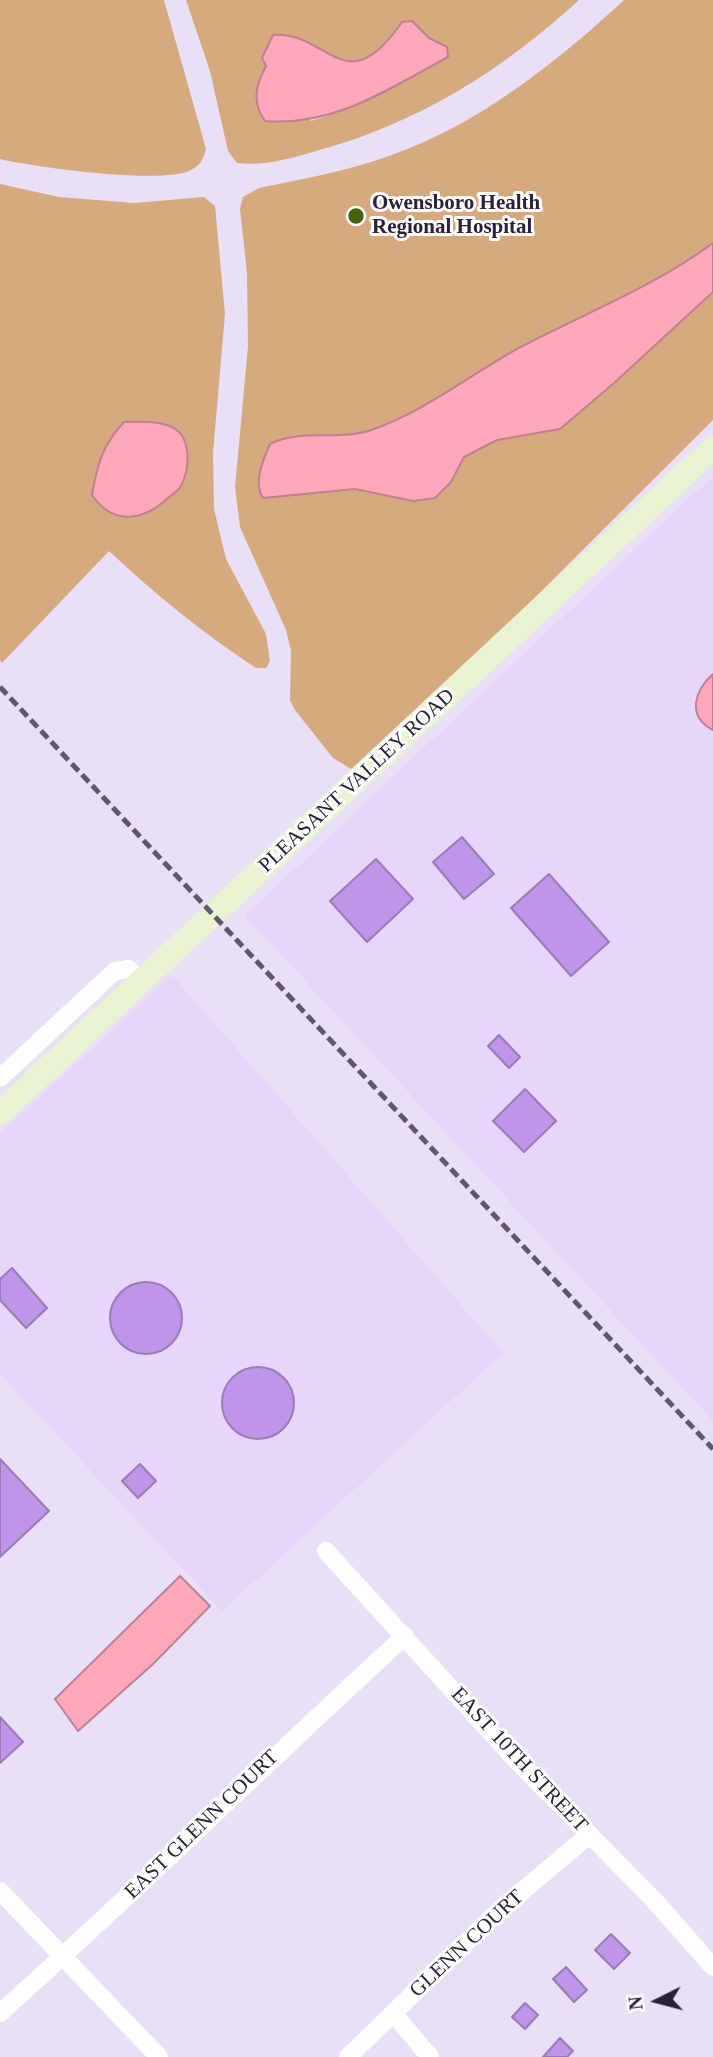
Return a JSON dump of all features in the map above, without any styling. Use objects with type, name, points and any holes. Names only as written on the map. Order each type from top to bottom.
[{"type":"street","name":"PLEASANT VALLEY ROAD","points":[[0,1113],[713,448]]},
{"type":"street","points":[[0,1078],[115,971],[129,969],[141,981]]},
{"type":"street","name":"EAST 10TH STREET","points":[[326,1551],[514,1758],[713,1967]]},
{"type":"street","name":"EAST GLENN COURT","points":[[0,2013],[405,1636]]},
{"type":"street","name":"GLENN COURT","points":[[348,2057],[493,1916],[589,1835]]},
{"type":"street","points":[[0,1891],[159,2057]]},
{"type":"street","points":[[393,2013],[430,2057]]},
{"type":"shaded area","points":[[0,0],[164,0],[206,149],[199,164],[191,170],[176,174],[154,176],[68,170],[0,159]]},
{"type":"shaded area","points":[[186,0],[579,0],[489,71],[424,110],[353,140],[277,161],[237,163],[228,151],[210,71]],"holes":[[[402,22],[447,47],[448,57],[364,100],[311,121],[259,78],[266,66],[273,35],[292,36],[336,58],[350,61],[365,58],[382,46]]]},
{"type":"shaded area","points":[[624,0],[713,0],[713,420],[364,768],[356,772],[333,758],[290,700],[291,651],[286,630],[240,527],[235,487],[248,347],[247,273],[240,209],[243,197],[259,188],[325,174],[389,156],[454,127],[485,110],[543,69]]},
{"type":"shaded area","points":[[412,21],[429,38],[447,47],[448,57],[361,103],[338,112],[315,118],[265,121],[258,108],[256,94],[266,66],[262,58],[273,35],[292,36],[337,58],[351,61],[366,58],[382,46],[402,22]]},
{"type":"shaded area","points":[[0,184],[59,197],[134,203],[204,197],[215,206],[225,314],[213,453],[214,509],[226,559],[266,634],[270,661],[266,668],[256,668],[217,641],[162,598],[109,551],[2,663],[0,660]]},
{"type":"shaded area","points":[[713,243],[713,292],[560,429],[497,440],[464,457],[451,482],[435,498],[413,501],[355,489],[263,498],[259,479],[270,444],[295,437],[361,433],[411,413],[517,349],[666,274]]},
{"type":"shaded area","points":[[124,422],[155,422],[172,427],[183,438],[187,454],[186,471],[179,489],[149,511],[129,517],[109,512],[92,495],[102,456],[111,438]]},
{"type":"shaded area","points":[[713,476],[713,1421],[245,916]]},
{"type":"shaded area","points":[[713,674],[713,730],[699,718],[696,703],[702,688]]},
{"type":"shaded area","points":[[172,975],[503,1353],[222,1611],[0,1374],[0,1134]]},
{"type":"shaded area","points":[[180,1576],[210,1606],[152,1665],[78,1731],[55,1699]]},
{"type":"building","points":[[462,837],[494,874],[464,899],[433,862]]},
{"type":"building","points":[[376,859],[413,899],[367,942],[330,901]]},
{"type":"building","points":[[549,874],[609,942],[571,976],[511,908]]},
{"type":"building","points":[[499,1035],[520,1057],[509,1068],[488,1046]]},
{"type":"building","points":[[525,1089],[556,1121],[524,1152],[493,1121]]},
{"type":"building","points":[[12,1268],[47,1308],[26,1328],[0,1300],[0,1279]]},
{"type":"building","points":[[146,1282],[166,1288],[176,1298],[182,1318],[176,1338],[166,1348],[146,1354],[126,1348],[116,1338],[110,1318],[116,1298],[126,1288]]},
{"type":"building","points":[[258,1367],[278,1373],[288,1383],[294,1403],[288,1423],[278,1433],[258,1439],[238,1433],[228,1423],[222,1403],[228,1383],[238,1373]]},
{"type":"building","points":[[0,1459],[49,1511],[0,1557]]},
{"type":"building","points":[[140,1464],[156,1481],[138,1498],[122,1481]]},
{"type":"building","points":[[0,1717],[23,1742],[0,1763]]},
{"type":"building","points":[[611,1934],[630,1953],[614,1969],[595,1950]]},
{"type":"building","points":[[566,1967],[587,1990],[574,2002],[553,1979]]},
{"type":"building","points":[[525,2003],[538,2015],[525,2029],[512,2017]]},
{"type":"building","points":[[560,2038],[573,2051],[567,2057],[543,2057]]},
{"type":"railway","points":[[0,687],[713,1449]]},
{"type":"place","name":"Owensboro Health Regional Hospital","points":[[356,216]]}]
